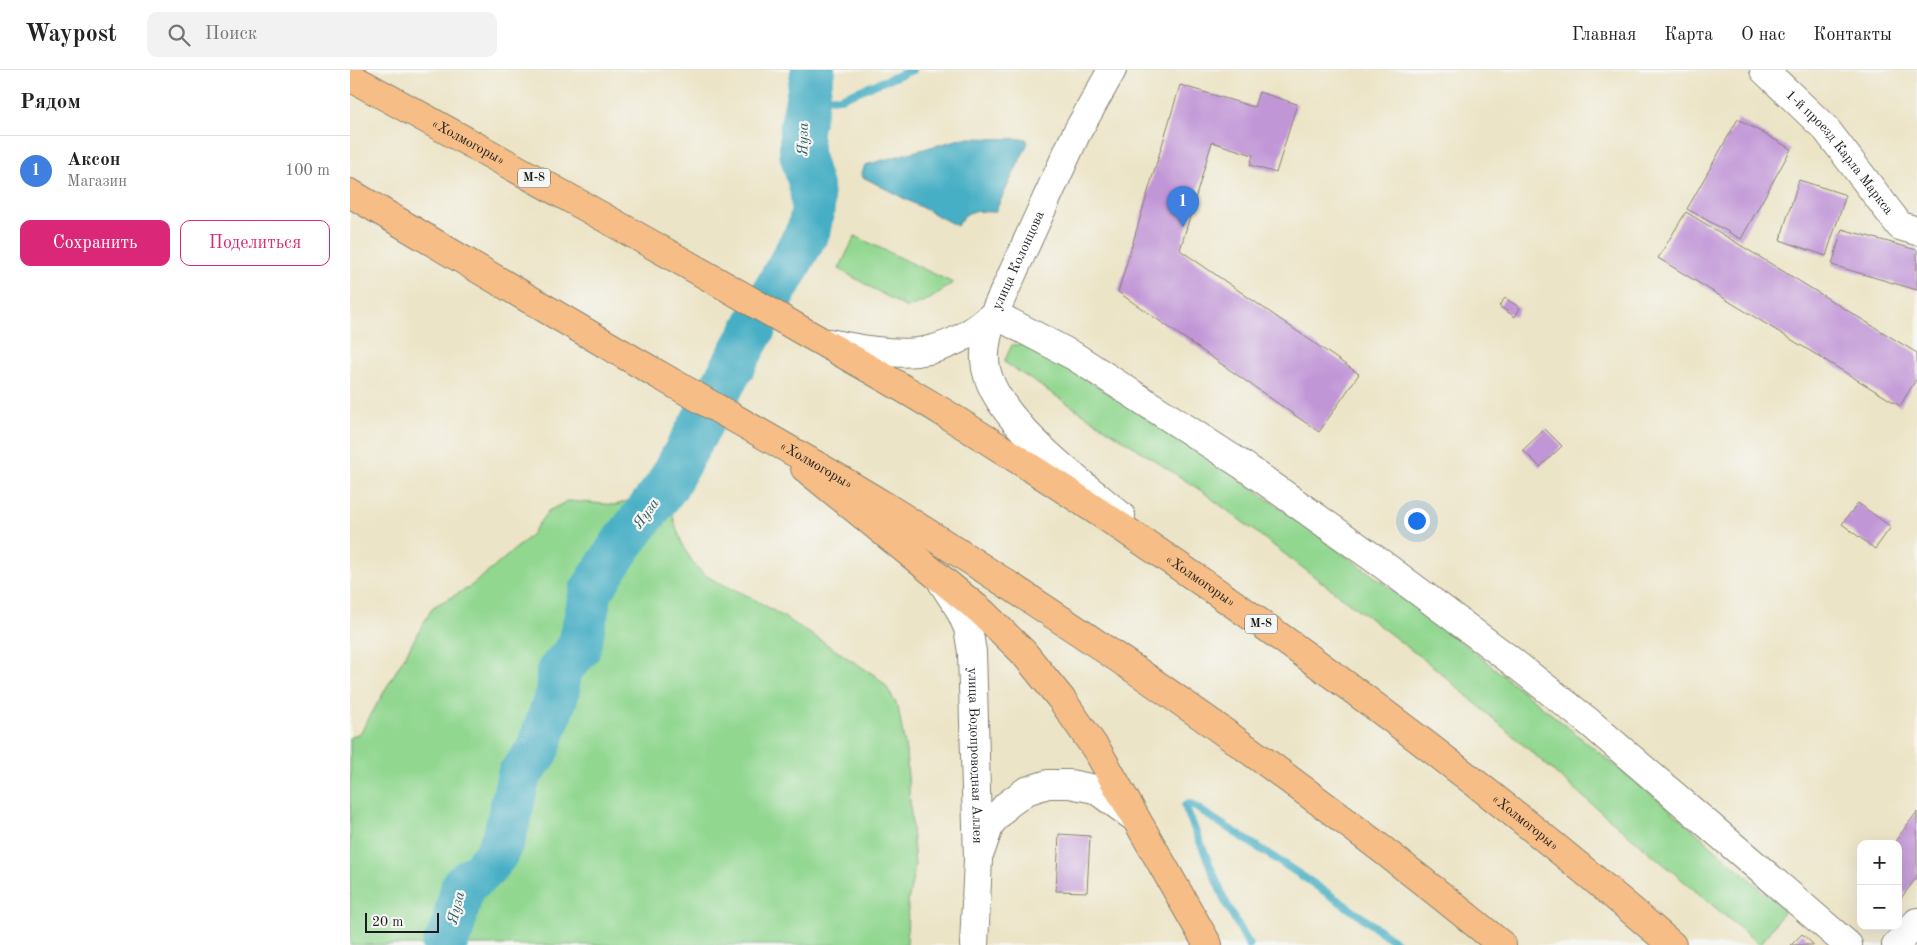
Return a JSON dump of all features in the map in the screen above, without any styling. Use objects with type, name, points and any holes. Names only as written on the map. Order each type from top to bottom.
[{"type":"main road","name":"«Холмогоры»","points":[[350,77],[718,281],[942,412],[1063,489],[1180,566],[1287,642],[1490,793],[1672,945]]},
{"type":"main road","points":[[350,192],[767,437],[982,613],[1023,652],[1062,700],[1098,752],[1208,945]]},
{"type":"main road","name":"«Холмогоры»","points":[[767,437],[885,506],[1118,657],[1322,804],[1422,879],[1502,945]]},
{"type":"street","name":"улица Колонцова","points":[[822,342],[895,354],[935,349],[956,342],[976,331],[994,314],[1076,134],[1112,70]]},
{"type":"street","name":"1-й проезд Карла Маркса","points":[[1764,70],[1826,129],[1900,226],[1917,232]]},
{"type":"street","points":[[1180,566],[1040,447],[1008,414],[996,396],[988,378],[984,361],[985,343],[994,314],[1074,356],[1244,466],[1382,564],[1509,659],[1589,722],[1848,945]]},
{"type":"street","name":"улица Водопроводная Аллея","points":[[937,575],[959,608],[968,628],[972,652],[980,945]]},
{"type":"street","points":[[978,859],[990,824],[1007,805],[1026,790],[1048,784],[1070,784],[1095,789],[1135,818]]},
{"type":"street","points":[[1896,945],[1917,922]]},
{"type":"green space","points":[[855,236],[953,283],[930,299],[907,308],[839,269]]},
{"type":"green space","points":[[1031,344],[1236,476],[1433,619],[1667,807],[1785,910],[1760,945],[1581,795],[1435,668],[1203,492],[1004,362],[1012,345]]},
{"type":"green space","points":[[666,487],[684,547],[700,571],[713,580],[743,593],[766,606],[876,676],[886,686],[898,707],[906,752],[915,866],[908,902],[907,945],[350,945],[350,738],[361,732],[433,607],[468,588],[492,569],[530,536],[548,511],[568,501],[616,505]]},
{"type":"water","points":[[964,138],[1026,139],[1028,143],[995,212],[977,211],[968,213],[957,226],[861,176],[865,165]]},
{"type":"building","points":[[1180,85],[1254,107],[1259,92],[1297,104],[1276,173],[1250,165],[1253,155],[1212,142],[1180,250],[1359,374],[1319,432],[1118,292]]},
{"type":"building","points":[[1738,119],[1791,149],[1741,239],[1687,209]]},
{"type":"building","points":[[1799,180],[1846,195],[1826,256],[1780,240]]},
{"type":"building","points":[[1686,212],[1917,353],[1917,378],[1900,406],[1658,258]]},
{"type":"building","points":[[1842,229],[1917,250],[1917,290],[1832,265]]},
{"type":"building","points":[[1505,298],[1520,308],[1515,317],[1499,306]]},
{"type":"building","points":[[1545,429],[1562,446],[1540,467],[1523,450]]},
{"type":"building","points":[[1858,503],[1891,527],[1875,549],[1842,524]]},
{"type":"building","points":[[1917,812],[1917,877],[1902,897],[1902,840],[1896,840]]},
{"type":"building","points":[[1059,834],[1090,836],[1087,892],[1056,891]]},
{"type":"building","points":[[1802,934],[1814,945],[1791,945]]},
{"type":"waterway","name":"Яуза","points":[[444,945],[452,930],[463,885],[482,871],[496,854],[505,835],[519,775],[537,752],[558,691],[558,672],[579,648],[591,591],[621,545],[666,487],[809,229],[813,208],[811,187],[801,153],[801,130],[813,70]]},
{"type":"waterway","points":[[808,99],[841,98],[912,70]]},
{"type":"waterway","points":[[1249,945],[1225,901],[1185,806],[1189,803],[1322,889],[1399,945]]},
{"type":"place","name":"Аксон","points":[[1183,227]]}]
